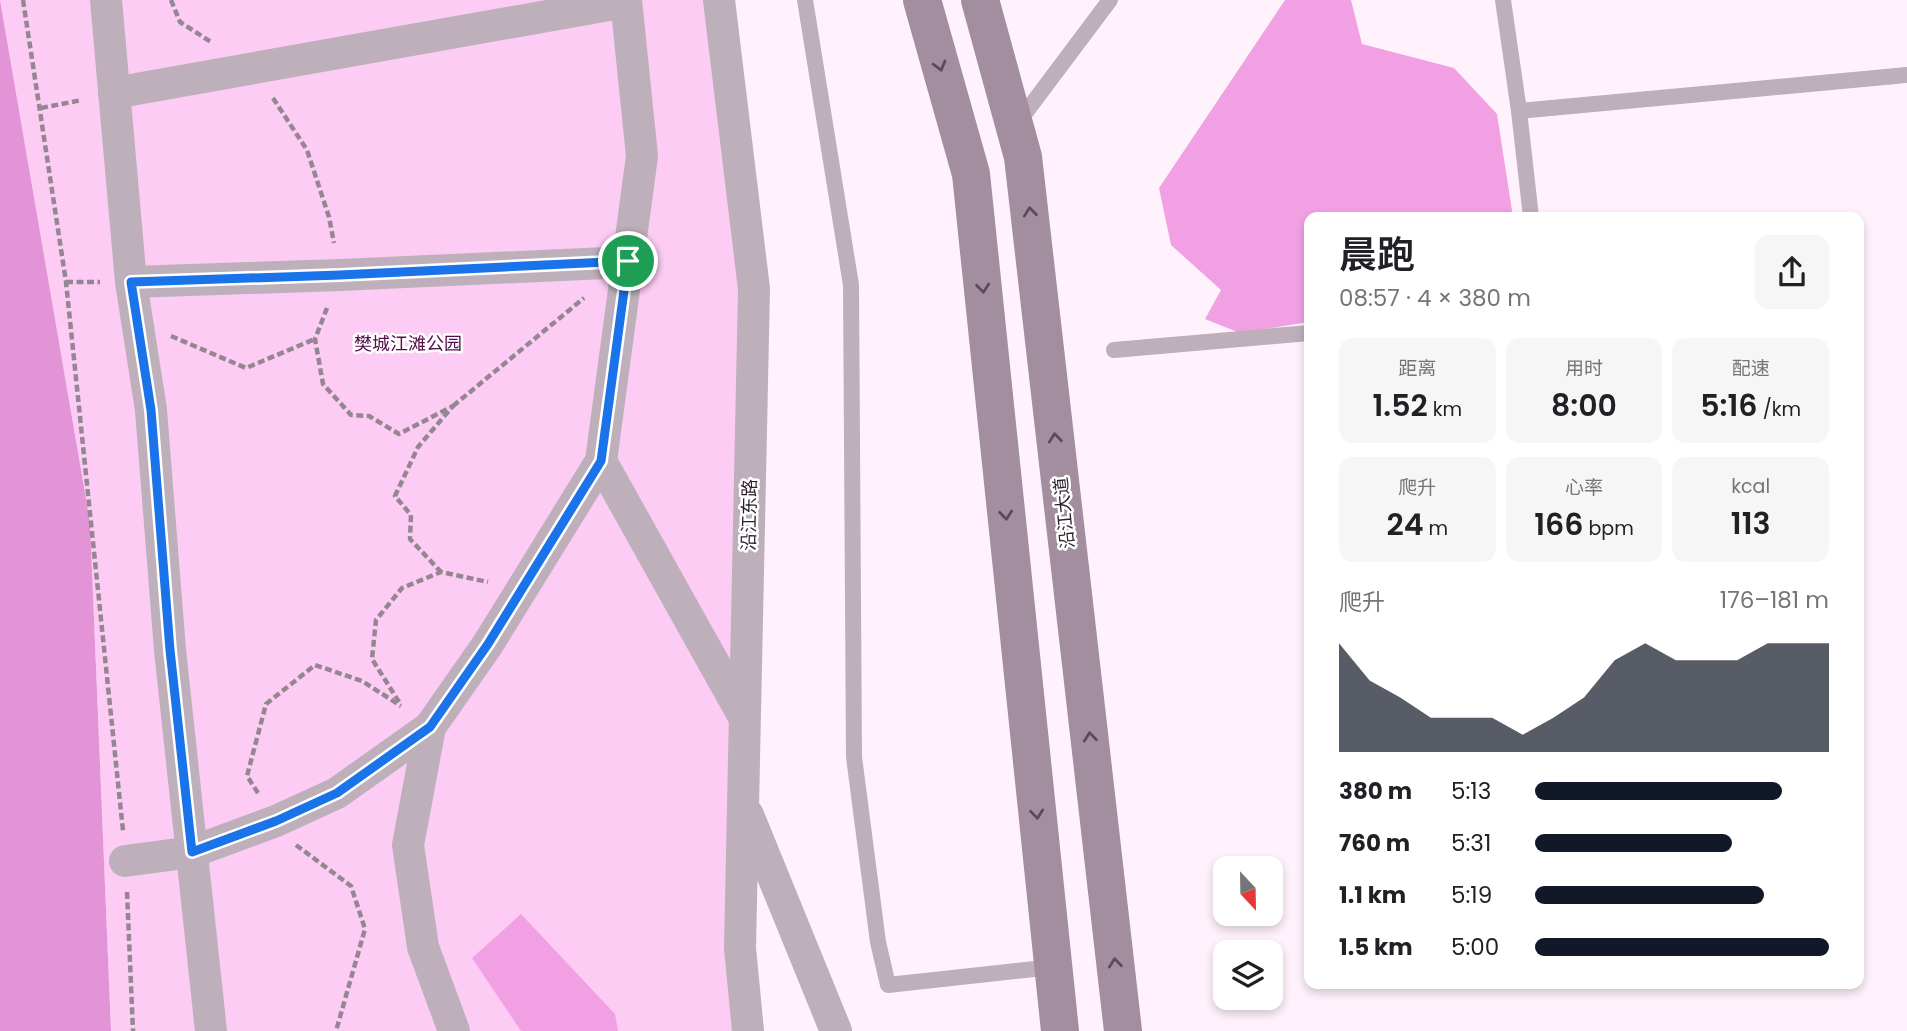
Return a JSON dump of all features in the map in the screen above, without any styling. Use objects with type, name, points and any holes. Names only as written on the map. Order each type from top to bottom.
[{"type":"main road","points":[[922,0],[971,174],[1060,1031]]},
{"type":"main road","name":"沿江大道","points":[[980,0],[1024,157],[1123,1031]]},
{"type":"street","points":[[106,0],[131,282],[151,410],[170,650],[211,1031]]},
{"type":"street","name":"沿江东路","points":[[719,0],[754,289],[740,948],[748,1031]]},
{"type":"street","points":[[114,93],[626,1],[642,156],[601,461],[488,644],[430,727],[337,793],[276,821],[192,852],[125,861]]},
{"type":"street","points":[[131,282],[628,261]]},
{"type":"street","points":[[601,461],[745,718]]},
{"type":"street","points":[[430,727],[408,845],[423,947],[454,1031]]},
{"type":"street","points":[[743,803],[836,1031]]},
{"type":"lane","points":[[805,0],[850,285],[854,757],[878,942],[888,985],[1053,967]]},
{"type":"lane","points":[[1016,127],[1110,0]]},
{"type":"lane","points":[[1503,0],[1530,212]]},
{"type":"lane","points":[[1519,111],[1907,75]]},
{"type":"lane","points":[[1114,350],[1304,334]]},
{"type":"path","points":[[23,0],[66,282],[125,861],[133,1031]]},
{"type":"path","points":[[171,0],[180,22],[253,68],[307,150],[329,217],[340,275],[315,339],[323,384],[351,415],[369,416],[399,433],[453,407]]},
{"type":"path","points":[[41,108],[114,93]]},
{"type":"path","points":[[441,572],[410,539],[411,515],[395,496],[418,447],[453,407],[587,296]]},
{"type":"path","points":[[164,333],[246,368],[315,339]]},
{"type":"path","points":[[430,727],[401,706],[372,659],[376,620],[402,588],[441,572],[522,589]]},
{"type":"green space","name":"樊城江滩公园","points":[[0,0],[719,0],[754,289],[748,1031],[111,1031],[90,522]]},
{"type":"shaded area","points":[[0,0],[90,522],[111,1031],[0,1031]]},
{"type":"shaded area","points":[[1285,0],[1351,0],[1362,44],[1454,68],[1497,114],[1512,212],[1304,212],[1304,323],[1240,333],[1205,319],[1221,290],[1171,245],[1159,188]]},
{"type":"shaded area","points":[[521,914],[615,1014],[618,1031],[521,1031],[472,958]]},
{"type":"route","points":[[628,261],[601,461],[488,644],[430,727],[337,793],[276,821],[192,852],[170,650],[151,410],[131,282],[493,269],[628,261]]}]
